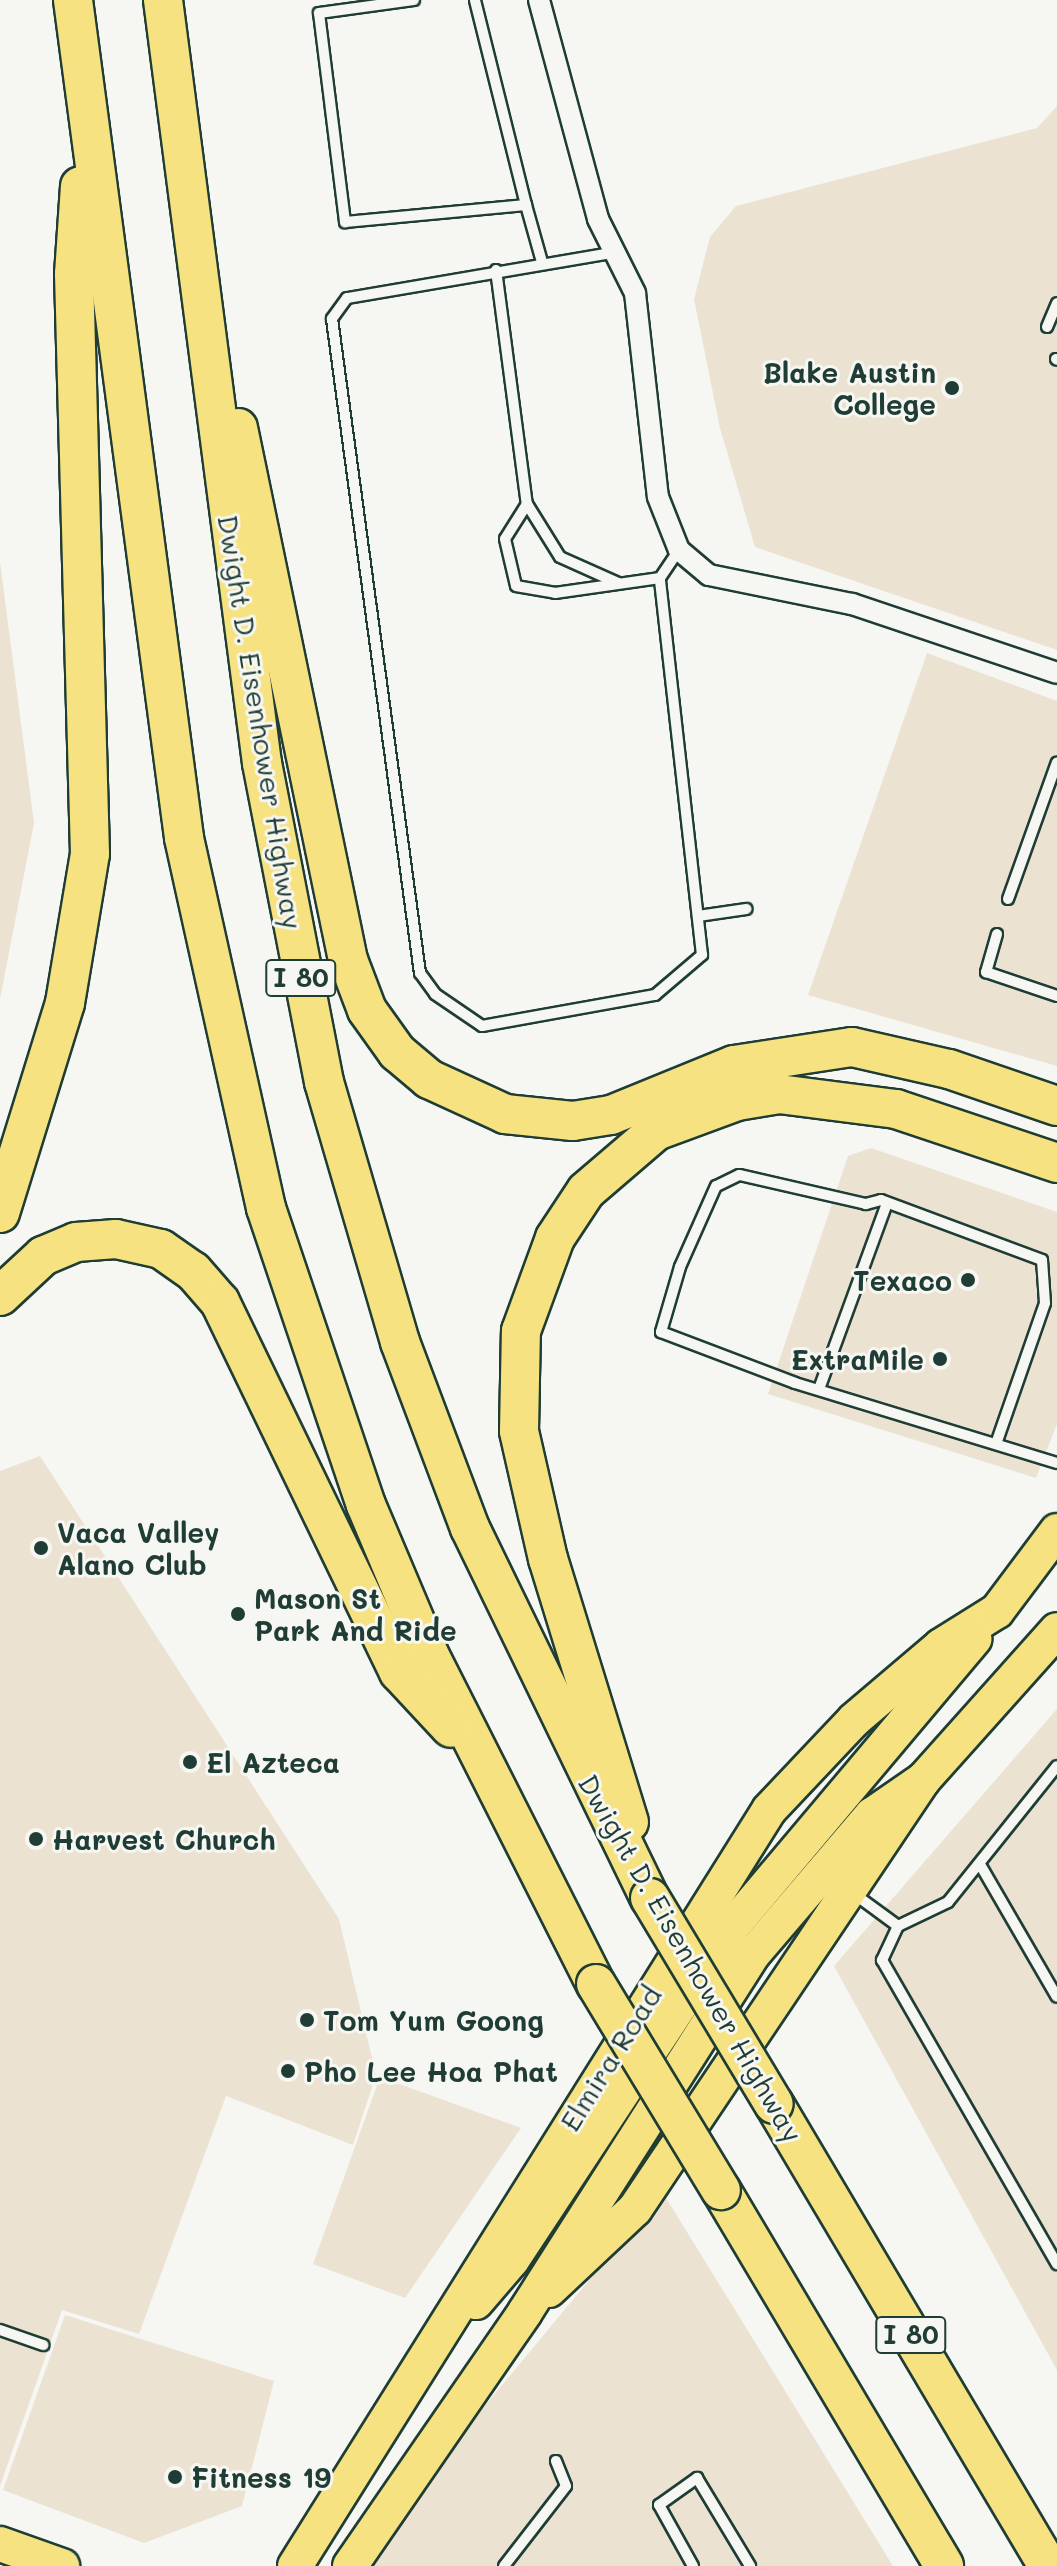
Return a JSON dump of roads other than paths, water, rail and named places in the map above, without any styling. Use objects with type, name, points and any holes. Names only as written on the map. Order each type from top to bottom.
[{"type":"highway","points":[[73,0],[180,810],[229,1067],[312,1355],[372,1518],[477,1757],[596,1984],[944,2566]]},
{"type":"highway","name":"Dwight D. Eisenhower Highway","points":[[163,0],[262,763],[302,987],[350,1179],[400,1342],[470,1528],[650,1898],[1048,2566]]},
{"type":"highway","points":[[0,1213],[65,1003],[90,854],[74,274],[86,103]]},
{"type":"highway","points":[[198,270],[265,534],[313,811],[348,960],[367,1010],[397,1052],[467,1101],[541,1120],[611,1115],[734,1065],[852,1047],[949,1069],[1057,1106]]},
{"type":"highway","points":[[650,1898],[548,1559],[519,1431],[521,1331],[555,1238],[586,1191],[656,1131],[737,1101],[779,1094],[896,1109],[1057,1163]]},
{"type":"highway","points":[[0,1296],[43,1256],[76,1242],[116,1239],[161,1249],[193,1271],[220,1302],[399,1672],[477,1757]]},
{"type":"main road","name":"Elmira Road","points":[[295,2566],[452,2326],[512,2260],[731,1928],[997,1611],[1057,1531]]},
{"type":"main road","name":"Elmira Road","points":[[452,2326],[477,2269],[769,1810],[854,1720],[941,1646],[997,1611]]},
{"type":"main road","points":[[525,2312],[635,2209],[923,1780],[1057,1630]]},
{"type":"main road","points":[[350,2566],[525,2312],[754,1953],[862,1826],[923,1780]]},
{"type":"main road","points":[[0,2544],[62,2566]]},
{"type":"street","points":[[539,0],[584,175],[635,293],[658,497],[679,550],[709,575],[852,604],[1057,673]]},
{"type":"lane","points":[[414,0],[319,13],[345,222],[526,205]]},
{"type":"lane","points":[[475,0],[542,262]]},
{"type":"lane","points":[[617,252],[542,262],[347,298],[332,319],[420,973],[435,994],[482,1026],[655,995],[702,955],[660,578],[679,550]]},
{"type":"lane","points":[[496,270],[527,504],[560,557],[621,584]]},
{"type":"lane","points":[[1047,327],[1057,303]]},
{"type":"lane","points":[[527,504],[505,539],[516,586],[555,593],[660,578]]},
{"type":"lane","points":[[1008,899],[1057,762]]},
{"type":"lane","points":[[698,916],[746,909]]},
{"type":"lane","points":[[997,934],[986,972],[1057,996]]},
{"type":"lane","points":[[997,1441],[1045,1303],[1042,1260],[887,1203],[739,1175],[716,1186],[680,1267],[661,1332],[819,1389],[997,1441],[1057,1463]]},
{"type":"lane","points":[[819,1389],[887,1203]]},
{"type":"lane","points":[[1057,1766],[981,1866],[948,1902],[898,1926],[882,1960],[1057,2264]]},
{"type":"lane","points":[[981,1866],[1057,1997]]},
{"type":"lane","points":[[849,1890],[898,1926]]},
{"type":"lane","points":[[0,2330],[43,2345]]},
{"type":"lane","points":[[504,2566],[566,2486],[556,2461]]},
{"type":"lane","points":[[693,2566],[659,2505],[697,2478],[750,2566]]},
{"type":"place","name":"Blake Austin College","points":[[952,388]]},
{"type":"place","name":"Texaco","points":[[968,1280]]},
{"type":"place","name":"ExtraMile","points":[[940,1359]]},
{"type":"place","name":"Vaca Valley Alano Club","points":[[41,1548]]},
{"type":"place","name":"Mason St Park And Ride","points":[[238,1614]]},
{"type":"place","name":"El Azteca","points":[[190,1762]]},
{"type":"place","name":"Harvest Church","points":[[36,1839]]},
{"type":"place","name":"Tom Yum Goong","points":[[307,2020]]},
{"type":"place","name":"Pho Lee Hoa Phat","points":[[288,2071]]},
{"type":"place","name":"Fitness 19","points":[[175,2477]]}]
